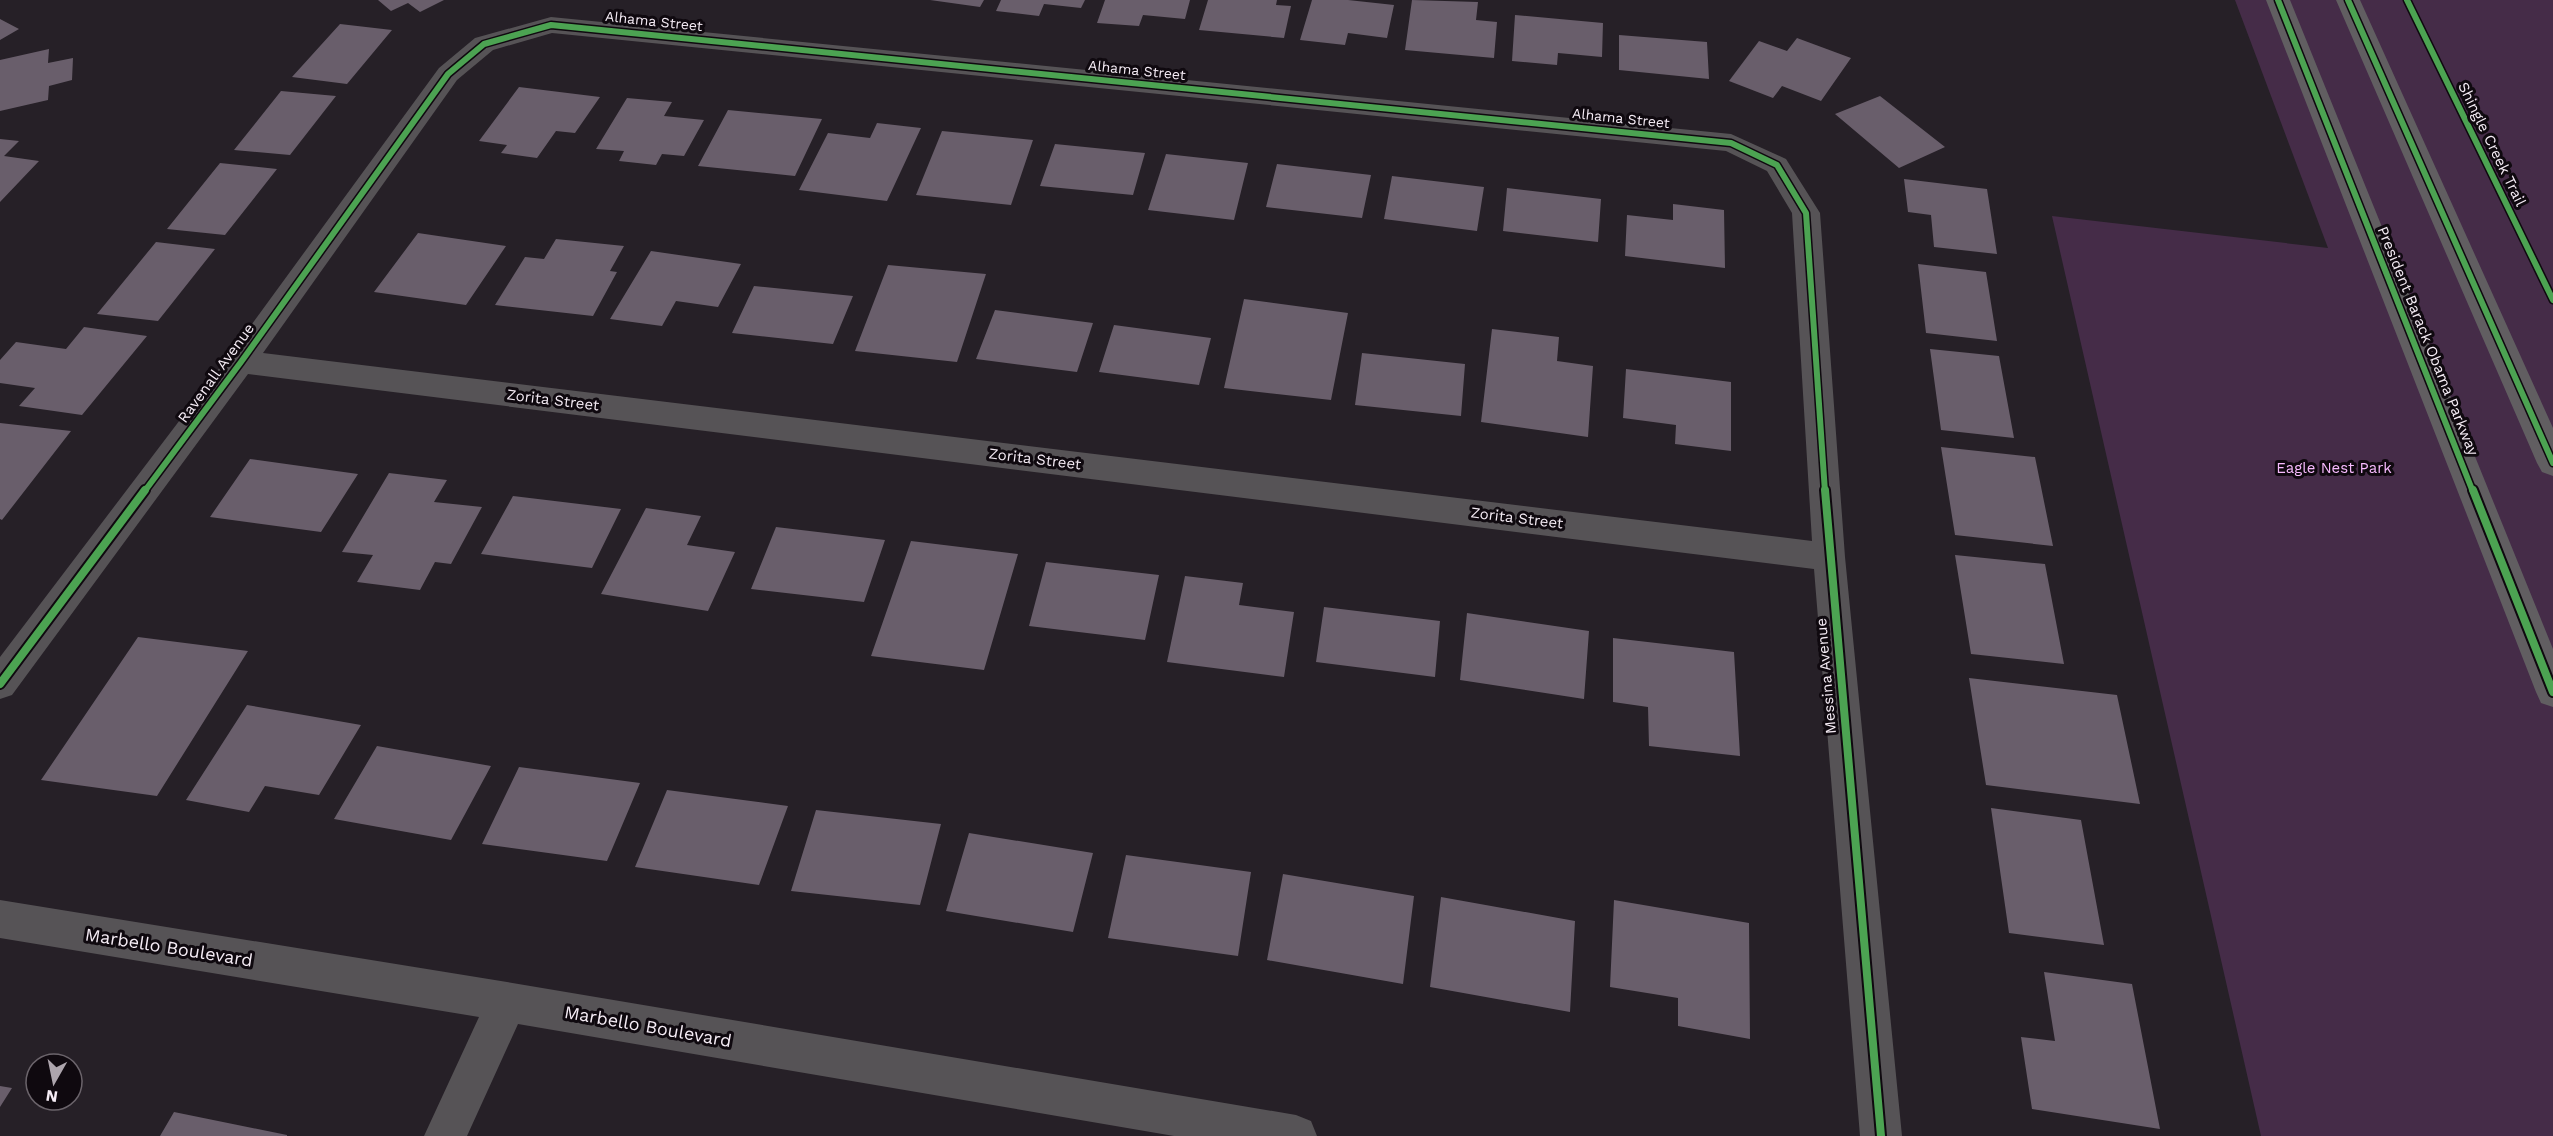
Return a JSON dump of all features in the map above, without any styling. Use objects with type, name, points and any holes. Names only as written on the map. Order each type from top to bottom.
[{"type":"street","name":"President Barack Obama Parkway","points":[[2278,0],[2553,692]]},
{"type":"street","points":[[2348,0],[2553,463]]},
{"type":"street","name":"Alhama Street","points":[[448,74],[484,44],[551,25],[1731,143],[1777,165],[1806,213]]},
{"type":"street","name":"Ravenall Avenue","points":[[0,684],[241,362],[448,74]]},
{"type":"street","name":"Messina Avenue","points":[[1806,213],[1829,557],[1881,1136]]},
{"type":"street","name":"Zorita Street","points":[[241,362],[1829,557]]},
{"type":"street","name":"Marbello Boulevard","points":[[0,920],[507,1002],[1242,1132],[1296,1136]]},
{"type":"street","points":[[445,1136],[507,1002]]},
{"type":"green space","name":"Eagle Nest Park","points":[[2235,0],[2553,0],[2553,1136],[2261,1136],[2052,216],[2328,248]]},
{"type":"building","points":[[378,0],[444,0],[420,12],[408,3],[391,11]]},
{"type":"building","points":[[930,0],[984,0],[980,7]]},
{"type":"building","points":[[1001,0],[1085,0],[1081,8],[1044,4],[1039,16],[996,11]]},
{"type":"building","points":[[1105,0],[1190,0],[1185,19],[1143,15],[1139,26],[1097,23]]},
{"type":"building","points":[[1208,0],[1277,0],[1276,5],[1291,6],[1284,38],[1199,30]]},
{"type":"building","points":[[1312,0],[1348,0],[1394,5],[1387,38],[1348,33],[1345,45],[1300,40]]},
{"type":"building","points":[[1412,0],[1478,2],[1476,20],[1497,22],[1494,58],[1405,50]]},
{"type":"building","points":[[1515,15],[1603,23],[1602,57],[1558,53],[1557,65],[1512,61]]},
{"type":"building","points":[[0,19],[19,29],[0,40]]},
{"type":"building","points":[[340,24],[392,30],[347,84],[292,77]]},
{"type":"building","points":[[1619,35],[1707,42],[1709,79],[1619,70]]},
{"type":"building","points":[[1797,38],[1851,58],[1821,101],[1782,86],[1773,98],[1729,81],[1759,41],[1787,51]]},
{"type":"building","points":[[49,49],[48,63],[73,58],[72,80],[49,86],[48,100],[0,111],[0,60]]},
{"type":"building","points":[[519,87],[600,97],[575,133],[556,131],[537,158],[501,153],[507,145],[479,141]]},
{"type":"building","points":[[281,91],[336,96],[290,155],[234,150]]},
{"type":"building","points":[[1880,96],[1945,147],[1899,168],[1835,114]]},
{"type":"building","points":[[627,98],[672,102],[664,116],[704,120],[684,156],[662,154],[656,165],[619,161],[624,151],[596,149]]},
{"type":"building","points":[[728,110],[822,119],[795,176],[698,166]]},
{"type":"building","points":[[877,123],[921,128],[887,201],[799,190],[828,133],[870,138]]},
{"type":"building","points":[[942,131],[1033,140],[1011,205],[916,195]]},
{"type":"building","points":[[0,139],[19,141],[4,156],[39,161],[0,202]]},
{"type":"building","points":[[1055,144],[1145,153],[1133,195],[1040,186]]},
{"type":"building","points":[[1166,154],[1248,163],[1234,220],[1148,210]]},
{"type":"building","points":[[220,163],[277,169],[225,235],[167,229]]},
{"type":"building","points":[[1277,164],[1371,175],[1362,218],[1266,207]]},
{"type":"building","points":[[1392,176],[1484,187],[1477,231],[1384,219]]},
{"type":"building","points":[[1904,179],[1987,189],[1997,254],[1934,247],[1931,215],[1908,212]]},
{"type":"building","points":[[1507,188],[1601,199],[1598,242],[1503,231]]},
{"type":"building","points":[[1673,204],[1724,210],[1725,268],[1625,256],[1627,215],[1673,220]]},
{"type":"building","points":[[418,233],[506,246],[466,305],[374,292]]},
{"type":"building","points":[[556,239],[624,246],[610,271],[617,272],[593,316],[495,305],[525,257],[544,259]]},
{"type":"building","points":[[156,242],[215,249],[158,321],[97,314]]},
{"type":"building","points":[[651,251],[741,264],[718,307],[676,301],[662,326],[610,319]]},
{"type":"building","points":[[1918,264],[1986,272],[1997,341],[1926,333]]},
{"type":"building","points":[[888,265],[986,274],[957,362],[855,351]]},
{"type":"building","points":[[754,286],[853,296],[833,344],[732,333]]},
{"type":"building","points":[[1244,299],[1348,313],[1331,400],[1224,388]]},
{"type":"building","points":[[995,310],[1093,323],[1077,372],[976,359]]},
{"type":"building","points":[[1114,325],[1211,338],[1199,385],[1099,372]]},
{"type":"building","points":[[84,327],[147,336],[82,415],[19,406],[35,388],[0,383],[0,360],[16,342],[66,349]]},
{"type":"building","points":[[1492,329],[1559,337],[1557,361],[1593,366],[1588,437],[1481,422]]},
{"type":"building","points":[[1930,349],[1999,356],[2014,438],[1941,430]]},
{"type":"building","points":[[1362,353],[1465,364],[1461,416],[1355,405]]},
{"type":"building","points":[[1626,369],[1731,382],[1731,451],[1675,444],[1676,425],[1623,418]]},
{"type":"building","points":[[0,423],[71,431],[2,520],[0,519]]},
{"type":"building","points":[[1941,447],[2035,457],[2053,546],[1955,535]]},
{"type":"building","points":[[250,459],[358,474],[321,532],[210,517]]},
{"type":"building","points":[[389,473],[447,480],[434,502],[482,507],[451,564],[435,562],[420,590],[357,582],[373,555],[342,552]]},
{"type":"building","points":[[513,496],[621,509],[592,568],[481,554]]},
{"type":"building","points":[[646,508],[701,516],[687,545],[735,552],[708,611],[601,594]]},
{"type":"building","points":[[776,527],[885,540],[864,602],[751,589]]},
{"type":"building","points":[[911,541],[1018,554],[984,670],[871,656]]},
{"type":"building","points":[[1955,555],[2045,564],[2064,664],[1971,654]]},
{"type":"building","points":[[1046,562],[1159,575],[1145,640],[1029,626]]},
{"type":"building","points":[[1185,576],[1243,583],[1239,605],[1294,612],[1284,677],[1167,662]]},
{"type":"building","points":[[1324,607],[1440,621],[1435,677],[1316,662]]},
{"type":"building","points":[[1467,613],[1589,631],[1584,699],[1460,680]]},
{"type":"building","points":[[138,637],[248,651],[157,796],[41,780]]},
{"type":"building","points":[[1613,638],[1734,652],[1740,756],[1649,746],[1648,707],[1613,702]]},
{"type":"building","points":[[1969,678],[2117,695],[2140,804],[1986,785]]},
{"type":"building","points":[[247,705],[361,725],[319,795],[265,786],[249,812],[186,800]]},
{"type":"building","points":[[377,746],[491,766],[451,840],[334,819]]},
{"type":"building","points":[[519,767],[640,783],[607,861],[482,844]]},
{"type":"building","points":[[667,790],[788,806],[759,885],[635,867]]},
{"type":"building","points":[[1991,808],[2081,820],[2104,945],[2009,933]]},
{"type":"building","points":[[816,810],[941,824],[920,905],[791,891]]},
{"type":"building","points":[[969,833],[1093,853],[1073,932],[946,911]]},
{"type":"building","points":[[1126,855],[1251,872],[1238,956],[1108,938]]},
{"type":"building","points":[[1283,874],[1414,896],[1403,984],[1267,960]]},
{"type":"building","points":[[1441,897],[1575,921],[1570,1012],[1430,987]]},
{"type":"building","points":[[1614,900],[1749,923],[1750,1039],[1678,1026],[1678,998],[1610,987]]},
{"type":"building","points":[[2044,972],[2132,984],[2160,1129],[2032,1109],[2021,1037],[2055,1041]]},
{"type":"building","points":[[0,1086],[12,1088],[0,1107]]},
{"type":"building","points":[[174,1112],[287,1135],[287,1136],[160,1136]]},
{"type":"cycle path","points":[[2278,0],[2553,692]]},
{"type":"cycle path","points":[[2348,0],[2553,463]]},
{"type":"cycle path","name":"Shingle Creek Trail","points":[[2407,0],[2553,300]]},
{"type":"cycle path","points":[[0,684],[241,362],[448,74],[484,44],[551,25],[1731,143],[1777,165],[1806,213],[1829,557],[1881,1136]]}]
